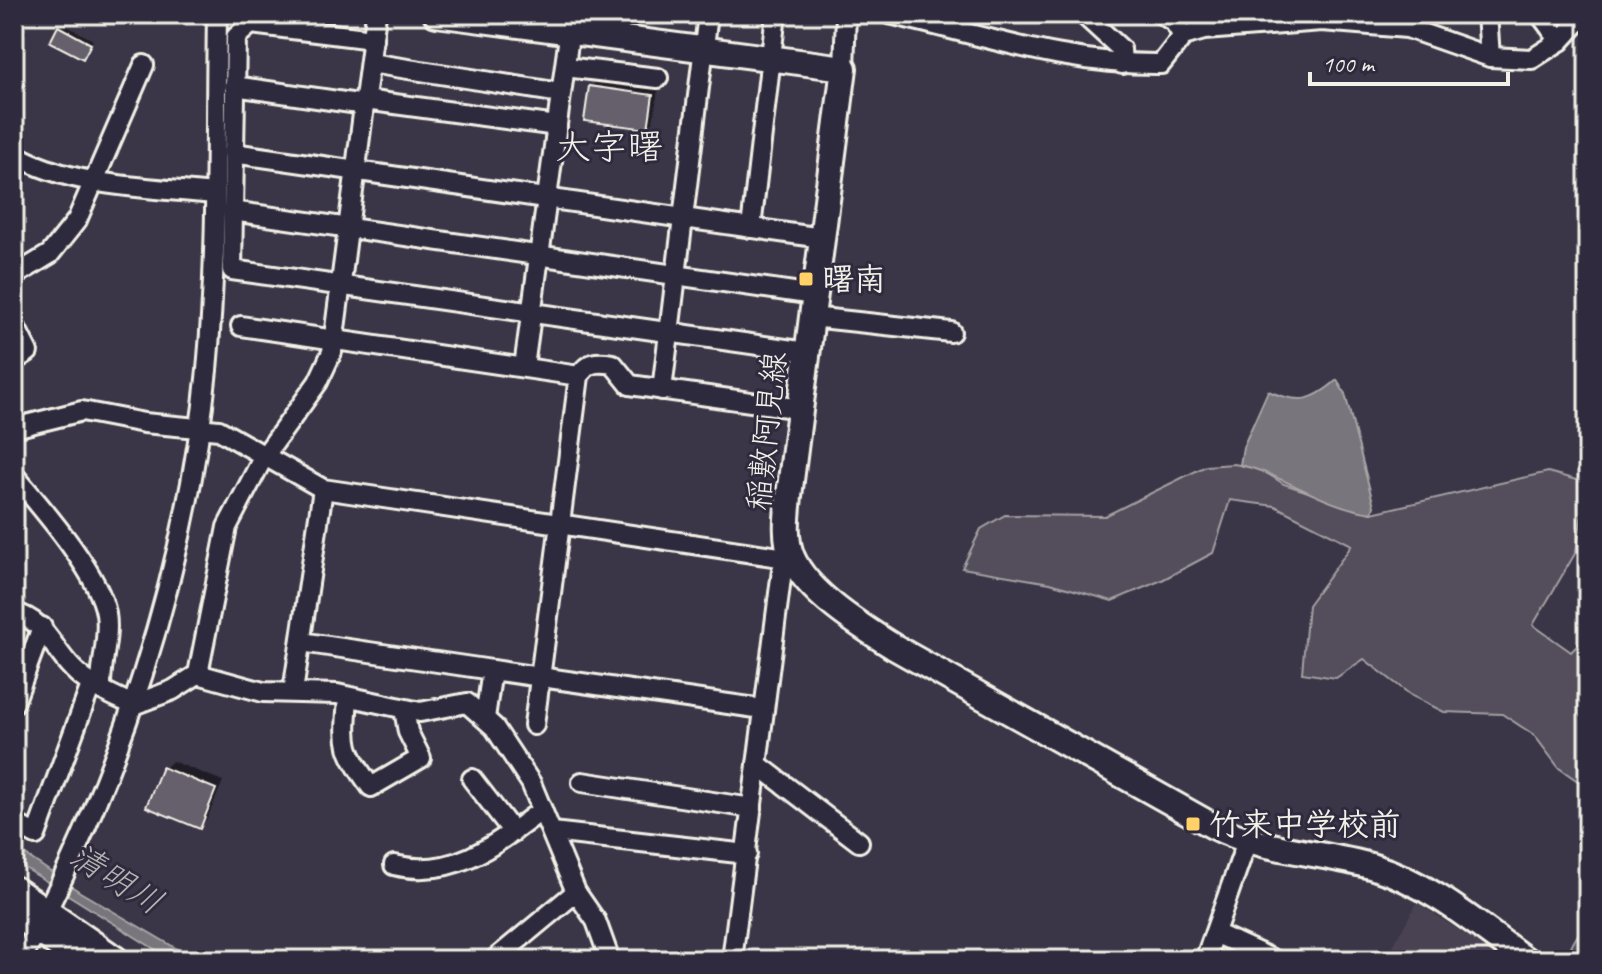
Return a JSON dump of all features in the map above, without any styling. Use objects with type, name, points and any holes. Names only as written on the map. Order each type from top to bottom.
[{"type":"highway","points":[[14,890],[45,915],[115,960]]},
{"type":"highway","points":[[14,912],[45,915],[81,960]]},
{"type":"main road","points":[[436,14],[571,24],[704,50],[844,68]]},
{"type":"main road","name":"稲敷阿見線","points":[[793,559],[788,541],[788,508],[844,68]]},
{"type":"main road","points":[[793,559],[836,606],[894,647],[1213,826],[1247,841],[1345,859],[1398,876],[1451,906],[1526,960]]},
{"type":"street","points":[[21,960],[65,874],[133,705],[167,585],[199,427],[210,325],[217,14]]},
{"type":"street","points":[[14,613],[42,627],[71,668],[96,687],[133,705],[173,690],[198,674],[227,527],[263,458],[318,382],[334,342],[376,14]]},
{"type":"street","points":[[662,390],[708,14]]},
{"type":"street","points":[[751,228],[776,14]]},
{"type":"street","points":[[844,68],[846,14]]},
{"type":"street","points":[[889,14],[1032,51],[1122,64],[1161,64],[1183,36],[1279,18],[1343,17],[1409,21],[1490,57],[1532,59],[1560,41],[1585,14]]},
{"type":"street","points":[[1083,14],[1121,49],[1122,64]]},
{"type":"street","points":[[1162,14],[1174,22],[1183,36]]},
{"type":"street","points":[[1487,14],[1490,57]]},
{"type":"street","points":[[1540,14],[1560,41]]},
{"type":"street","points":[[373,39],[251,24],[236,37],[232,270],[807,352]]},
{"type":"street","points":[[524,367],[571,24]]},
{"type":"street","points":[[370,63],[561,93]]},
{"type":"street","points":[[14,276],[50,254],[77,220],[144,65]]},
{"type":"street","points":[[565,67],[658,78]]},
{"type":"street","points":[[234,86],[557,126]]},
{"type":"street","points":[[233,153],[822,238]]},
{"type":"street","points":[[14,154],[35,166],[95,181],[214,194]]},
{"type":"street","points":[[232,211],[676,275],[812,306],[951,332]]},
{"type":"street","points":[[14,324],[28,352],[14,361]]},
{"type":"street","points":[[241,326],[579,376]]},
{"type":"street","points":[[534,725],[579,376],[586,365],[598,361],[613,364],[630,385],[801,409]]},
{"type":"street","points":[[14,428],[82,411],[144,423],[219,430],[263,458],[323,489],[793,559]]},
{"type":"street","points":[[14,475],[52,520],[102,597],[107,629],[96,687],[36,835],[14,823]]},
{"type":"street","points":[[293,692],[323,489]]},
{"type":"street","points":[[732,960],[782,570],[793,559]]},
{"type":"street","points":[[14,703],[42,627]]},
{"type":"street","points":[[301,642],[763,709]]},
{"type":"street","points":[[485,718],[492,670]]},
{"type":"street","points":[[198,674],[263,692],[348,697],[404,709],[443,710],[467,703],[485,718],[531,783],[576,892],[596,921],[610,960]]},
{"type":"street","points":[[348,697],[345,743],[348,757],[371,787],[421,758],[408,732],[404,709]]},
{"type":"street","points":[[757,764],[859,842]]},
{"type":"street","points":[[472,779],[513,832]]},
{"type":"street","points":[[582,782],[752,808]]},
{"type":"street","points":[[394,865],[426,869],[456,864],[481,854],[542,810]]},
{"type":"street","points":[[552,832],[747,854]]},
{"type":"street","points":[[1205,960],[1247,841]]},
{"type":"street","points":[[494,960],[576,892]]},
{"type":"street","points":[[1215,933],[1274,960]]},
{"type":"shaded area","points":[[1337,380],[1345,394],[1374,506],[1372,513],[1337,504],[1240,465],[1243,447],[1268,391],[1288,398],[1305,399],[1320,393]]},
{"type":"shaded area","points":[[1234,464],[1260,469],[1284,484],[1372,513],[1548,472],[1587,483],[1576,552],[1533,625],[1571,652],[1588,635],[1588,788],[1559,768],[1534,735],[1502,714],[1444,712],[1412,696],[1364,659],[1336,678],[1302,673],[1308,605],[1352,545],[1275,506],[1230,500],[1213,553],[1162,580],[1112,601],[1050,583],[962,568],[981,529],[1005,515],[1105,516],[1206,466]]},
{"type":"shaded area","points":[[14,847],[80,892],[196,960],[172,960],[14,861]]},
{"type":"shaded area","points":[[1417,903],[1504,960],[1385,960]]},
{"type":"shaded area","points":[[1588,918],[1588,960],[1563,960]]},
{"type":"building","points":[[58,26],[91,44],[83,59],[50,42]]},
{"type":"building","points":[[589,86],[653,95],[648,129],[584,121]]},
{"type":"building","points":[[162,767],[216,789],[200,829],[146,807]]},
{"type":"place","name":"曙南","points":[[806,279]]},
{"type":"place","name":"竹来中学校前","points":[[1193,824]]},
{"type":"district","name":"大字曙","points":[[609,146]]},
{"type":"water label","name":"清明川","points":[[117,878]]}]
